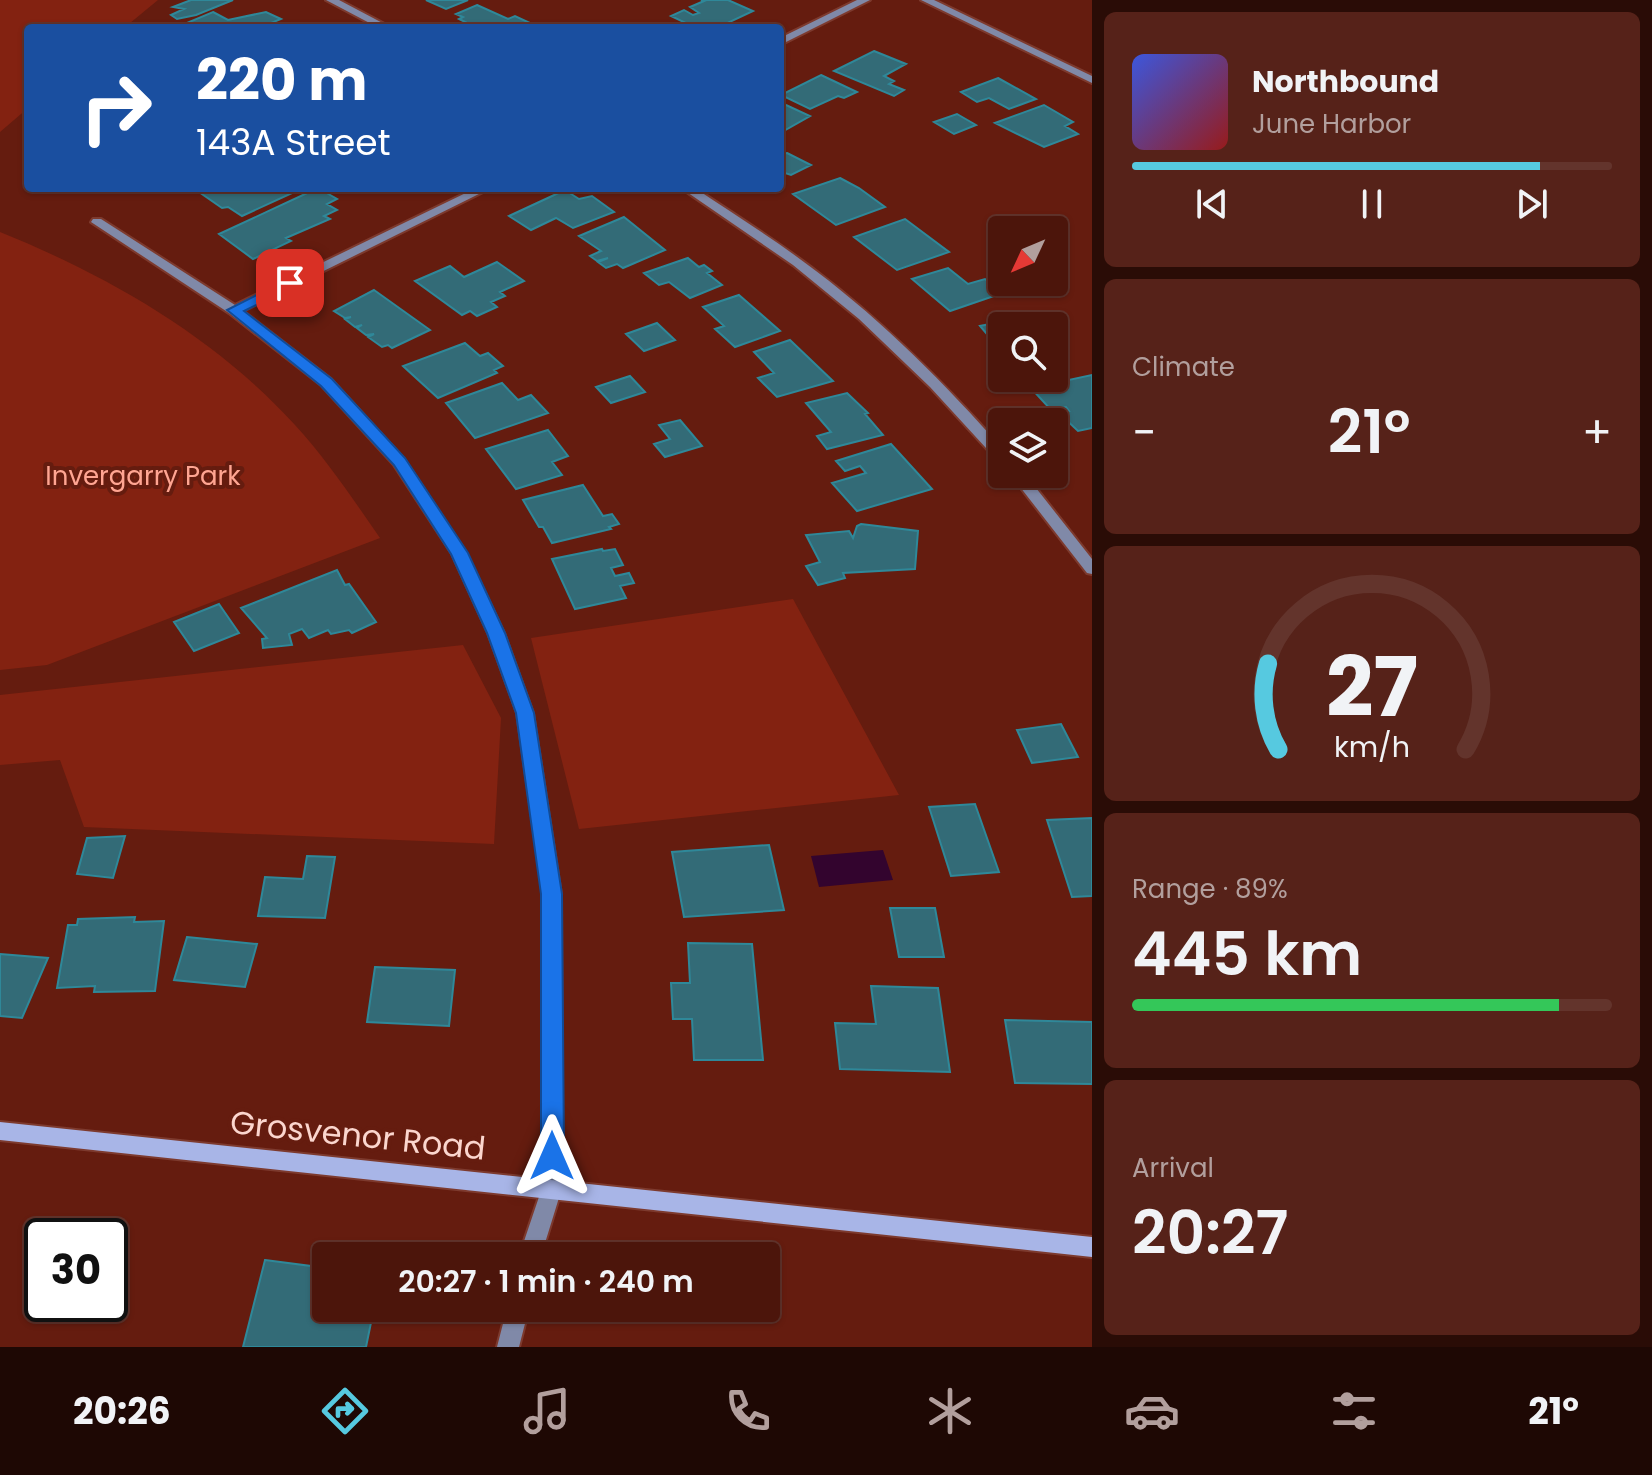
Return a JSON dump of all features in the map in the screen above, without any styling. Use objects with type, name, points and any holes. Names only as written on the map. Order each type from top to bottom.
[{"type":"street","points":[[331,0],[379,24]]},
{"type":"street","points":[[784,40],[865,0]]},
{"type":"street","points":[[926,0],[1092,80]]},
{"type":"street","points":[[234,310],[477,192]]},
{"type":"street","points":[[693,192],[812,273],[868,319],[925,372],[988,442]]},
{"type":"street","points":[[97,222],[234,310],[326,382],[399,462],[459,553],[496,633],[525,713],[552,894],[552,1188],[535,1242]]},
{"type":"street","points":[[1028,488],[1092,569]]},
{"type":"street","name":"Grosvenor Road","points":[[0,1131],[1092,1247]]},
{"type":"street","points":[[508,1347],[514,1322]]},
{"type":"green space","points":[[0,0],[158,0],[129,24],[24,24],[24,111],[0,132]]},
{"type":"green space","name":"Invergarry Park","points":[[0,232],[120,289],[195,337],[230,364],[264,393],[307,438],[380,538],[47,665],[0,670]]},
{"type":"green space","points":[[793,599],[899,795],[579,829],[531,638]]},
{"type":"green space","points":[[463,645],[501,718],[494,844],[84,827],[60,760],[0,765],[0,695]]},
{"type":"shaded area","points":[[883,850],[893,880],[819,887],[811,856]]},
{"type":"building","points":[[191,0],[233,0],[196,15],[177,19],[171,15],[184,9],[173,7]]},
{"type":"building","points":[[426,0],[468,0],[446,9]]},
{"type":"building","points":[[701,0],[728,0],[753,11],[725,24],[688,24],[671,16],[684,10],[693,15],[699,13],[690,7],[704,1]]},
{"type":"building","points":[[477,5],[508,19],[515,16],[532,24],[469,24],[456,14]]},
{"type":"building","points":[[213,12],[228,20],[266,12],[281,19],[269,24],[184,24]]},
{"type":"building","points":[[874,51],[906,64],[884,76],[894,81],[889,84],[904,90],[894,96],[834,71]]},
{"type":"building","points":[[821,75],[857,92],[844,98],[838,96],[810,109],[784,96],[784,94]]},
{"type":"building","points":[[998,78],[1036,99],[1009,109],[989,98],[977,102],[961,92]]},
{"type":"building","points":[[784,104],[810,116],[784,131]]},
{"type":"building","points":[[1044,105],[1073,122],[1065,126],[1078,134],[1044,147],[995,123]]},
{"type":"building","points":[[957,114],[976,125],[954,134],[934,122]]},
{"type":"building","points":[[784,153],[811,165],[791,175],[784,173]]},
{"type":"building","points":[[840,178],[885,207],[836,225],[793,194]]},
{"type":"building","points":[[199,192],[294,192],[242,216],[228,207],[222,208]]},
{"type":"building","points":[[309,192],[325,192],[337,199],[327,204],[337,210],[324,216],[330,219],[286,238],[291,241],[253,259],[219,234]]},
{"type":"building","points":[[561,192],[568,192],[579,199],[592,196],[614,212],[573,228],[556,218],[531,230],[509,216]]},
{"type":"building","points":[[624,217],[665,250],[623,268],[617,264],[606,268],[598,262],[608,258],[597,261],[590,256],[601,251],[579,236]]},
{"type":"building","points":[[905,219],[949,252],[897,270],[854,237]]},
{"type":"building","points":[[688,258],[699,267],[704,265],[712,271],[707,273],[722,285],[690,298],[669,282],[659,285],[644,273]]},
{"type":"building","points":[[497,262],[524,281],[500,292],[505,296],[491,302],[497,307],[477,316],[470,311],[462,315],[415,281],[450,266],[464,277]]},
{"type":"building","points":[[948,268],[968,284],[985,279],[988,281],[988,296],[994,296],[950,311],[912,279]]},
{"type":"building","points":[[374,290],[430,330],[392,348],[388,345],[382,347],[368,337],[374,334],[366,335],[357,328],[362,325],[355,327],[345,319],[351,317],[345,318],[334,311]]},
{"type":"building","points":[[739,295],[780,331],[735,347],[715,329],[724,326],[703,307]]},
{"type":"building","points":[[657,323],[675,340],[644,351],[626,334]]},
{"type":"building","points":[[988,324],[988,335],[980,326]]},
{"type":"building","points":[[790,340],[833,381],[777,397],[758,378],[774,373],[754,352]]},
{"type":"building","points":[[465,343],[480,356],[488,353],[503,366],[494,370],[497,373],[438,398],[403,366]]},
{"type":"building","points":[[1092,375],[1092,428],[1078,431],[1068,422],[1068,408],[1049,408],[1035,392],[1068,392],[1068,380]]},
{"type":"building","points":[[630,376],[645,392],[611,403],[596,387]]},
{"type":"building","points":[[502,383],[518,400],[531,395],[548,413],[475,438],[446,403]]},
{"type":"building","points":[[847,393],[868,413],[865,414],[883,435],[827,449],[817,436],[831,432],[806,403]]},
{"type":"building","points":[[680,420],[702,446],[665,457],[654,444],[670,439],[659,425]]},
{"type":"building","points":[[548,430],[568,456],[552,462],[562,475],[516,489],[486,449]]},
{"type":"building","points":[[891,444],[932,489],[857,511],[832,483],[866,473],[860,466],[845,471],[836,461]]},
{"type":"building","points":[[583,485],[603,516],[612,514],[619,524],[609,527],[611,529],[552,543],[523,500]]},
{"type":"building","points":[[857,526],[918,531],[915,569],[843,573],[845,578],[818,585],[806,566],[820,562],[806,535],[849,531],[853,538]]},
{"type":"building","points":[[615,549],[623,565],[611,568],[615,576],[629,573],[634,583],[620,586],[626,598],[575,609],[552,559]]},
{"type":"building","points":[[337,570],[345,585],[349,584],[376,622],[352,633],[349,630],[331,634],[328,630],[309,638],[302,629],[289,634],[292,645],[263,648],[262,639],[267,638],[241,608]]},
{"type":"building","points":[[219,604],[239,633],[194,651],[174,622]]},
{"type":"building","points":[[1061,724],[1078,757],[1032,763],[1017,730]]},
{"type":"building","points":[[975,804],[999,872],[951,876],[929,807]]},
{"type":"building","points":[[1092,818],[1092,896],[1072,897],[1047,820]]},
{"type":"building","points":[[125,836],[113,878],[77,874],[87,838]]},
{"type":"building","points":[[769,845],[784,910],[684,917],[672,852]]},
{"type":"building","points":[[307,856],[335,857],[325,918],[258,916],[265,877],[303,879]]},
{"type":"building","points":[[890,908],[935,908],[944,957],[899,957]]},
{"type":"building","points":[[135,917],[134,922],[164,921],[155,991],[94,992],[95,986],[57,988],[68,925],[77,925],[78,919]]},
{"type":"building","points":[[187,937],[257,944],[245,987],[174,980]]},
{"type":"building","points":[[688,943],[752,944],[763,1060],[694,1060],[692,1019],[673,1019],[671,983],[690,983]]},
{"type":"building","points":[[0,954],[48,958],[22,1018],[0,1016]]},
{"type":"building","points":[[375,967],[455,970],[449,1026],[367,1022]]},
{"type":"building","points":[[871,986],[938,988],[950,1072],[840,1069],[835,1023],[876,1024]]},
{"type":"building","points":[[1005,1020],[1092,1022],[1092,1084],[1015,1083]]},
{"type":"building","points":[[265,1260],[312,1266],[312,1322],[371,1322],[366,1347],[243,1347]]},
{"type":"route","points":[[290,283],[234,310],[326,382],[399,462],[459,553],[496,633],[525,713],[552,894],[552,1156]]}]
